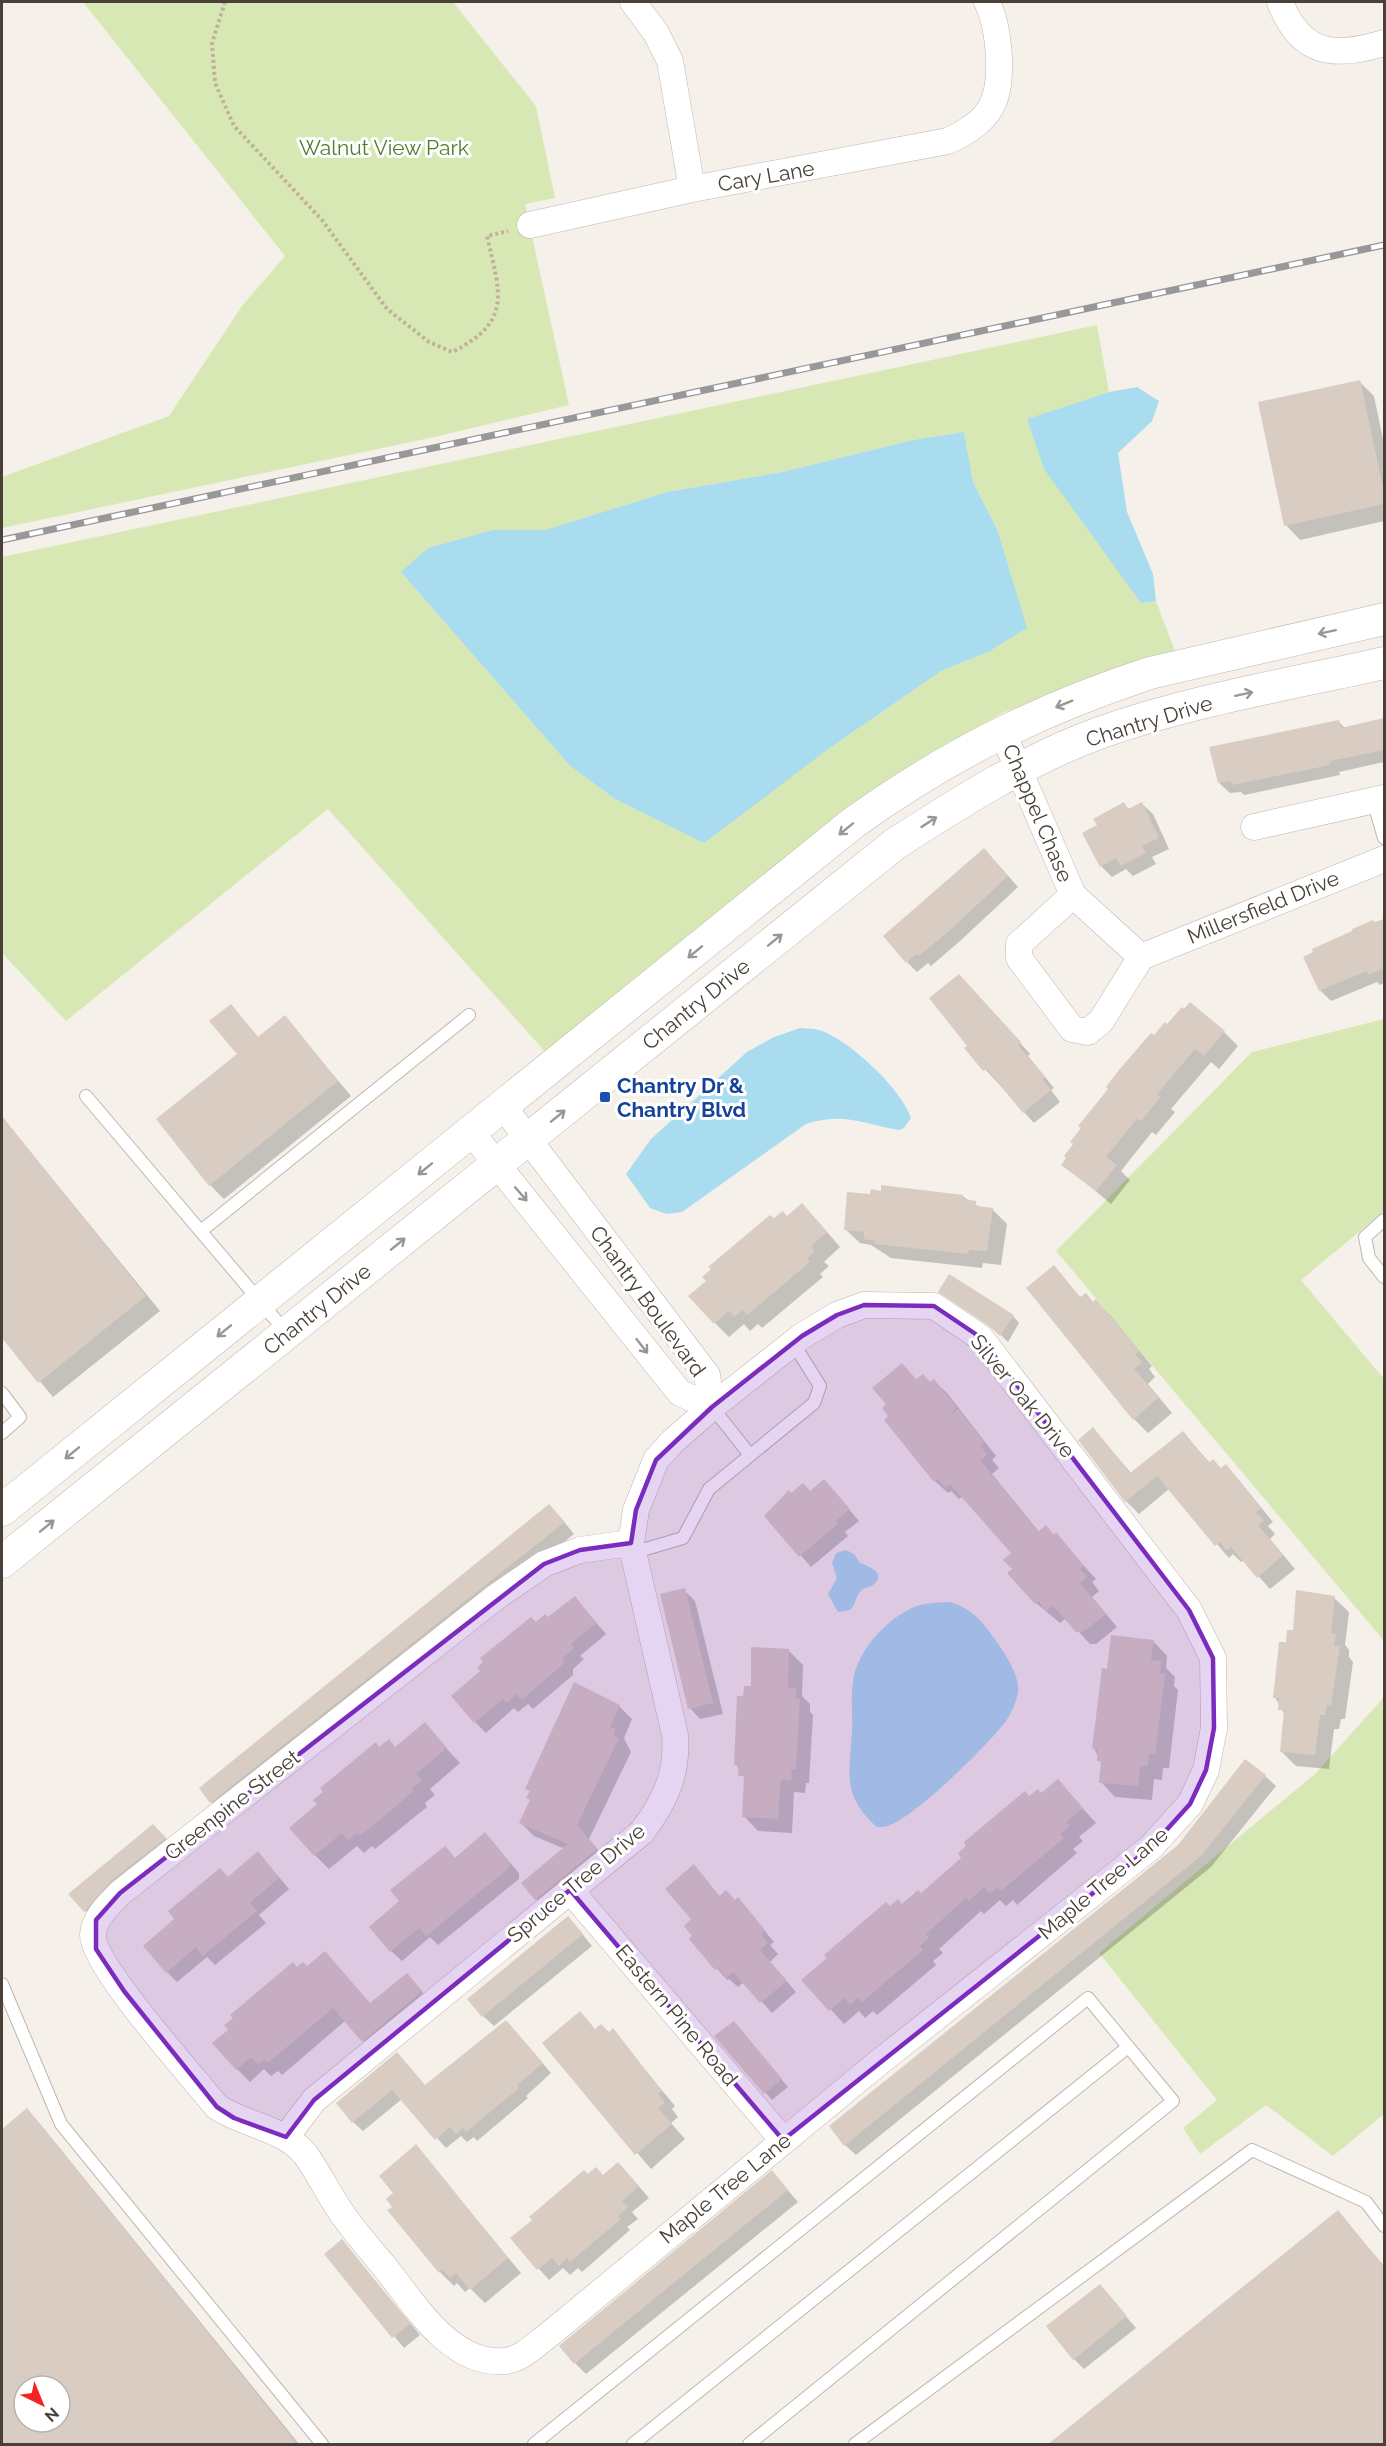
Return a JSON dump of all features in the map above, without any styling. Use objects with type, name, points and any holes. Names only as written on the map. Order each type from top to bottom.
[{"type":"street","points":[[633,2],[656,33],[670,61],[692,189]]},
{"type":"street","name":"Cary Lane","points":[[530,225],[692,189],[948,141],[972,127],[991,107],[999,78],[997,37],[987,2]]},
{"type":"street","points":[[1280,2],[1292,24],[1306,40],[1322,51],[1354,52],[1384,43]]},
{"type":"street","name":"Chantry Drive","points":[[2,1510],[853,823],[897,792],[1002,731],[1063,704],[1149,673],[1384,620]]},
{"type":"street","name":"Chantry Drive","points":[[2,1562],[895,843],[957,804],[1018,770],[1101,732],[1173,710],[1384,663]]},
{"type":"street","name":"Chappel Chase","points":[[1002,731],[1073,895],[1141,957],[1101,1021],[1088,1032],[1072,1029],[1019,958],[1019,944],[1073,895]]},
{"type":"street","points":[[1254,827],[1379,799]]},
{"type":"street","name":"Millersfield Drive","points":[[1141,957],[1384,859]]},
{"type":"street","name":"Chantry Boulevard","points":[[503,1106],[706,1375],[712,1407]]},
{"type":"street","name":"Chantry Boulevard","points":[[471,1132],[680,1394],[712,1407]]},
{"type":"street","name":"Silver Oak Drive","points":[[631,1548],[636,1510],[656,1460],[672,1442],[712,1407],[793,1343],[837,1315],[864,1305],[934,1306],[980,1337],[1189,1610],[1213,1658],[1214,1728],[1206,1770],[1190,1804]]},
{"type":"street","name":"Spruce Tree Drive","points":[[286,2137],[314,2100],[642,1832],[661,1807],[673,1780],[677,1758],[675,1735],[631,1548]]},
{"type":"street","name":"Greenpine Street","points":[[286,2137],[234,2118],[217,2107],[124,1991],[96,1949],[93,1935],[96,1920],[120,1893],[496,1597],[544,1564],[580,1550],[631,1548]]},
{"type":"street","name":"Maple Tree Lane","points":[[286,2137],[304,2154],[342,2213],[427,2320],[449,2340],[472,2355],[487,2360],[505,2361],[519,2357],[783,2140],[1151,1847],[1190,1804]]},
{"type":"street","name":"Eastern Pine Road","points":[[570,1890],[783,2140]]},
{"type":"lane","points":[[1379,799],[1384,838]]},
{"type":"lane","points":[[201,1231],[469,1015]]},
{"type":"lane","points":[[86,1096],[287,1333]]},
{"type":"lane","points":[[1384,1220],[1365,1237],[1369,1258],[1384,1277]]},
{"type":"lane","points":[[631,1548],[683,1538],[709,1489],[814,1403],[820,1386],[793,1343]]},
{"type":"lane","points":[[2,1393],[20,1417],[2,1433]]},
{"type":"lane","points":[[712,1407],[750,1455]]},
{"type":"lane","points":[[2,1984],[61,2124],[322,2445]]},
{"type":"lane","points":[[534,2445],[1088,1998],[1173,2101],[749,2445]]},
{"type":"lane","points":[[633,2445],[1128,2047]]},
{"type":"lane","points":[[855,2445],[1252,2150],[1366,2202],[1384,2226]]},
{"type":"path","points":[[225,2],[212,43],[215,83],[234,126],[322,220],[387,309],[429,342],[452,352],[474,341],[492,324],[498,300],[487,236],[530,225]]},
{"type":"highlighted area","points":[[864,1305],[934,1306],[980,1337],[1189,1610],[1213,1658],[1214,1728],[1206,1770],[1190,1804],[1151,1847],[783,2140],[570,1890],[314,2100],[286,2137],[234,2118],[217,2107],[124,1991],[96,1949],[96,1920],[120,1893],[544,1564],[580,1550],[631,1543],[636,1510],[656,1460],[712,1407],[802,1336],[837,1315]]},
{"type":"green space","name":"Walnut View Park","points":[[83,2],[453,2],[536,106],[555,198],[525,204],[569,405],[430,438],[2,528],[2,477],[169,416],[242,306],[285,256]]},
{"type":"green space","points":[[1097,325],[1109,392],[1028,419],[1141,603],[1156,601],[1175,651],[1002,713],[895,776],[548,1055],[328,809],[66,1021],[2,953],[2,557]],"holes":[[[964,432],[973,482],[997,529],[988,652],[941,671],[827,750],[615,799],[570,766],[402,572],[428,548],[492,530],[545,530],[667,492],[782,472],[913,440]]]},
{"type":"green space","points":[[1384,1019],[1384,1211],[1301,1280],[1384,1379],[1384,1641],[1056,1251],[1252,1052]]},
{"type":"green space","points":[[1384,1697],[1384,2114],[1333,2156],[1266,2105],[1200,2154],[1183,2128],[1217,2100],[1099,1953],[1316,1773]]},
{"type":"water","points":[[1137,387],[1159,401],[1152,421],[1118,453],[1127,512],[1153,574],[1156,601],[1141,603],[1044,469],[1027,419],[1109,392]]},
{"type":"water","points":[[964,432],[973,482],[997,529],[1027,628],[988,652],[941,671],[827,750],[704,843],[615,799],[570,766],[401,572],[428,548],[492,530],[545,530],[667,492],[782,472],[913,440]]},
{"type":"water","points":[[800,1028],[817,1029],[831,1035],[872,1066],[906,1106],[911,1118],[904,1128],[899,1130],[843,1119],[806,1124],[682,1212],[666,1214],[650,1208],[626,1174],[651,1139],[747,1052],[774,1037]]},
{"type":"water","points":[[846,1550],[854,1554],[860,1563],[875,1571],[878,1577],[873,1585],[860,1592],[850,1610],[838,1612],[828,1594],[837,1578],[832,1563],[836,1553]]},
{"type":"water","points":[[949,1602],[963,1607],[975,1616],[998,1644],[1017,1678],[1016,1699],[1006,1721],[984,1746],[934,1794],[902,1818],[888,1826],[877,1827],[858,1805],[850,1783],[852,1690],[857,1665],[869,1644],[897,1617],[917,1606]]},
{"type":"building","points":[[1360,380],[1384,492],[1384,504],[1284,526],[1258,402]]},
{"type":"building","points":[[1384,718],[1384,750],[1330,761],[1330,765],[1232,785],[1231,781],[1218,783],[1209,747],[1339,720],[1341,728]]},
{"type":"building","points":[[1124,802],[1128,809],[1142,802],[1159,838],[1142,846],[1146,853],[1121,866],[1116,858],[1100,867],[1082,833],[1097,825],[1093,819]]},
{"type":"building","points":[[984,848],[1008,876],[949,931],[919,956],[916,954],[906,963],[883,936]]},
{"type":"building","points":[[1384,919],[1384,968],[1368,975],[1367,971],[1319,991],[1303,957],[1313,952],[1312,949],[1352,929],[1373,920],[1375,923]]},
{"type":"building","points":[[959,974],[1021,1042],[1018,1045],[1045,1077],[1042,1079],[1051,1090],[1023,1113],[987,1069],[983,1071],[964,1048],[967,1046],[929,998]]},
{"type":"building","points":[[1190,1002],[1225,1031],[1204,1056],[1195,1049],[1157,1094],[1161,1097],[1141,1121],[1137,1119],[1106,1157],[1117,1165],[1096,1191],[1061,1165],[1066,1158],[1064,1156],[1073,1144],[1070,1142],[1081,1128],[1078,1126],[1108,1089],[1106,1087],[1119,1070],[1151,1033],[1154,1035],[1165,1022],[1167,1024],[1182,1007],[1184,1009]]},
{"type":"building","points":[[231,1004],[258,1037],[285,1015],[338,1081],[209,1186],[156,1119],[237,1054],[209,1021]]},
{"type":"building","points":[[2,1116],[146,1296],[38,1383],[2,1338]]},
{"type":"building","points":[[881,1185],[963,1195],[963,1199],[976,1201],[976,1206],[993,1208],[987,1251],[969,1250],[968,1254],[875,1244],[875,1241],[864,1239],[864,1232],[844,1230],[847,1192],[870,1194],[871,1189],[881,1191]]},
{"type":"building","points":[[802,1203],[827,1232],[811,1246],[815,1251],[807,1259],[810,1262],[747,1315],[743,1310],[734,1317],[729,1311],[714,1324],[688,1296],[706,1281],[702,1277],[711,1269],[708,1267],[770,1215],[774,1218],[783,1211],[787,1216]]},
{"type":"building","points":[[1054,1265],[1080,1297],[1086,1293],[1093,1302],[1096,1299],[1139,1351],[1135,1354],[1142,1362],[1134,1369],[1159,1397],[1133,1420],[1026,1288]]},
{"type":"building","points":[[949,1274],[1014,1315],[1000,1336],[988,1325],[938,1292]]},
{"type":"building","points":[[902,1363],[916,1379],[923,1374],[930,1382],[934,1379],[956,1407],[951,1415],[958,1409],[985,1443],[981,1446],[987,1455],[981,1461],[1038,1532],[1046,1525],[1054,1535],[1056,1532],[1084,1566],[1080,1569],[1087,1577],[1080,1583],[1106,1614],[1083,1632],[1076,1632],[1053,1606],[1046,1611],[1038,1601],[1035,1604],[1007,1573],[1012,1569],[1003,1560],[1011,1553],[950,1484],[945,1488],[938,1479],[934,1482],[884,1420],[888,1416],[882,1408],[886,1404],[872,1388]]},
{"type":"building","points":[[1093,1427],[1130,1473],[1183,1431],[1209,1463],[1213,1459],[1221,1468],[1226,1464],[1261,1508],[1256,1512],[1264,1521],[1258,1525],[1283,1555],[1257,1578],[1231,1547],[1227,1551],[1220,1542],[1215,1546],[1157,1476],[1125,1502],[1078,1440]]},
{"type":"building","points":[[824,1479],[850,1509],[836,1521],[838,1524],[799,1557],[764,1516],[789,1490],[791,1493],[803,1483],[810,1491]]},
{"type":"building","points":[[549,1504],[565,1522],[210,1803],[199,1788]]},
{"type":"building","points":[[685,1588],[713,1703],[688,1709],[660,1594]]},
{"type":"building","points":[[1296,1590],[1335,1596],[1331,1633],[1336,1634],[1334,1646],[1340,1646],[1331,1706],[1327,1705],[1325,1715],[1320,1715],[1315,1755],[1280,1752],[1284,1710],[1278,1710],[1279,1698],[1273,1698],[1279,1642],[1286,1642],[1287,1630],[1293,1630]]},
{"type":"building","points":[[575,1596],[596,1623],[571,1644],[574,1648],[563,1658],[563,1664],[522,1700],[517,1694],[507,1703],[503,1699],[474,1723],[451,1696],[480,1671],[477,1668],[483,1662],[480,1658],[531,1617],[536,1622],[545,1614],[548,1617]]},
{"type":"building","points":[[1111,1635],[1154,1640],[1151,1660],[1161,1661],[1160,1674],[1165,1674],[1155,1755],[1149,1754],[1148,1766],[1140,1766],[1138,1786],[1099,1783],[1101,1761],[1097,1761],[1097,1749],[1092,1749],[1102,1668],[1107,1669]]},
{"type":"building","points":[[751,1647],[789,1649],[788,1688],[796,1688],[796,1699],[800,1699],[796,1769],[792,1769],[791,1780],[781,1779],[778,1819],[742,1817],[744,1776],[738,1776],[739,1765],[734,1765],[737,1696],[743,1696],[744,1686],[751,1686]]},
{"type":"building","points":[[574,1682],[620,1705],[610,1727],[616,1729],[614,1736],[619,1738],[577,1825],[597,1849],[535,1900],[521,1883],[568,1844],[519,1823],[530,1800],[526,1798],[530,1791],[525,1789]]},
{"type":"building","points":[[425,1722],[447,1748],[416,1774],[422,1780],[411,1788],[414,1791],[360,1836],[357,1833],[348,1840],[342,1833],[314,1856],[289,1828],[317,1804],[313,1800],[323,1792],[320,1788],[376,1742],[379,1747],[389,1739],[395,1747]]},
{"type":"building","points":[[1245,1759],[1266,1775],[1201,1856],[844,2146],[829,2126],[1178,1845]]},
{"type":"building","points":[[1058,1779],[1083,1808],[1066,1822],[1070,1826],[1060,1834],[1064,1838],[1001,1891],[998,1887],[990,1893],[984,1887],[969,1901],[966,1898],[926,1934],[929,1938],[920,1946],[923,1950],[862,2002],[858,1998],[850,2005],[844,1998],[829,2011],[801,1980],[827,1958],[824,1955],[886,1902],[890,1906],[898,1899],[902,1904],[918,1890],[921,1893],[961,1858],[958,1853],[966,1846],[964,1842],[1025,1791],[1029,1796],[1038,1789],[1041,1793]]},
{"type":"building","points":[[153,1824],[166,1838],[111,1881],[84,1912],[68,1894]]},
{"type":"building","points":[[485,1832],[509,1861],[509,1868],[426,1936],[419,1928],[390,1952],[369,1927],[399,1901],[390,1890],[445,1846],[455,1858]]},
{"type":"building","points":[[258,1851],[279,1878],[250,1903],[257,1911],[203,1956],[196,1947],[166,1973],[143,1946],[174,1919],[168,1911],[220,1868],[228,1877]]},
{"type":"building","points":[[694,1864],[719,1896],[726,1890],[735,1900],[738,1897],[765,1930],[761,1934],[768,1943],[760,1950],[787,1981],[760,2003],[733,1972],[726,1978],[718,1968],[715,1970],[689,1939],[692,1936],[684,1926],[691,1919],[665,1889]]},
{"type":"building","points":[[568,1916],[583,1934],[482,2017],[467,1999]]},
{"type":"building","points":[[325,1951],[370,2003],[407,1973],[422,1991],[362,2042],[333,2008],[268,2063],[265,2059],[258,2065],[251,2057],[236,2070],[212,2043],[228,2030],[224,2025],[233,2018],[230,2015],[293,1962],[297,1967],[303,1962],[307,1966]]},
{"type":"building","points":[[580,2011],[595,2029],[601,2024],[609,2032],[613,2028],[662,2091],[658,2094],[665,2103],[658,2108],[672,2124],[635,2155],[542,2043]]},
{"type":"building","points":[[506,2020],[543,2063],[517,2085],[519,2088],[466,2132],[463,2128],[456,2134],[450,2127],[435,2140],[392,2090],[352,2123],[336,2103],[397,2052],[425,2085]]},
{"type":"building","points":[[734,2021],[782,2079],[764,2094],[714,2036]]},
{"type":"building","points":[[27,2108],[298,2445],[2,2445],[2,2129]]},
{"type":"building","points":[[416,2144],[508,2258],[470,2290],[456,2273],[450,2278],[442,2269],[439,2273],[387,2210],[392,2207],[386,2199],[393,2193],[379,2176]]},
{"type":"building","points":[[618,2162],[639,2186],[622,2201],[628,2207],[618,2216],[621,2219],[570,2262],[567,2258],[559,2266],[552,2258],[537,2270],[510,2238],[532,2220],[529,2217],[584,2170],[588,2174],[596,2167],[603,2175]]},
{"type":"building","points":[[772,2170],[788,2190],[574,2364],[559,2346]]},
{"type":"building","points":[[1338,2210],[1384,2267],[1384,2445],[1047,2445]]},
{"type":"building","points":[[342,2239],[410,2324],[392,2338],[324,2254]]},
{"type":"building","points":[[1100,2284],[1127,2316],[1073,2360],[1046,2326]]},
{"type":"railway","points":[[2,540],[1384,245]]},
{"type":"place","name":"Chantry Dr & Chantry Blvd","points":[[605,1097]]}]
